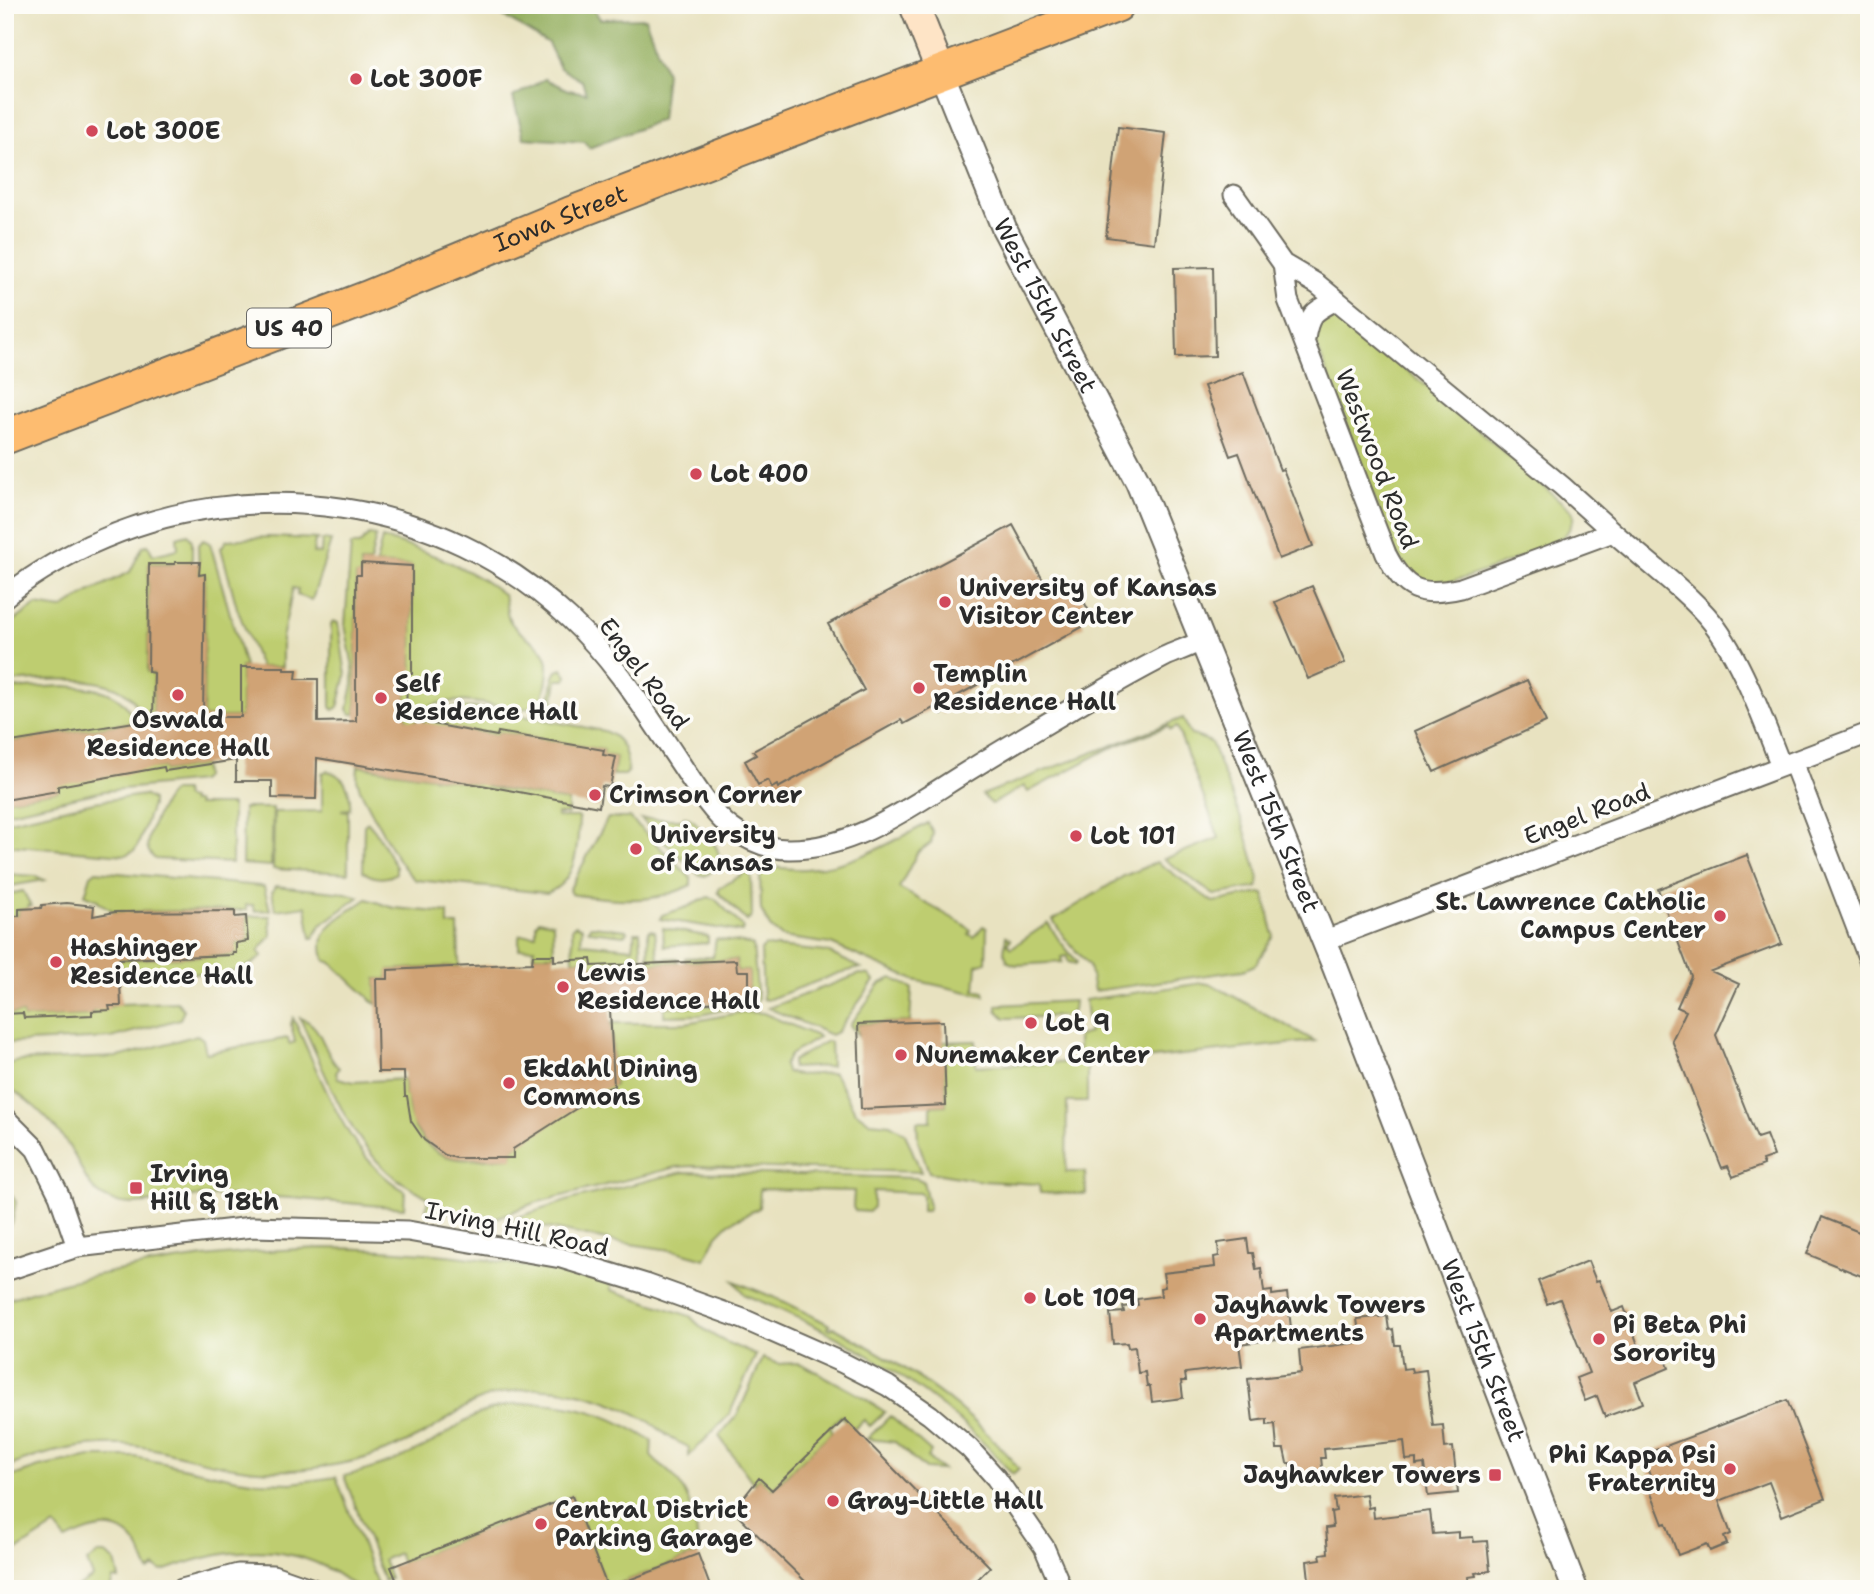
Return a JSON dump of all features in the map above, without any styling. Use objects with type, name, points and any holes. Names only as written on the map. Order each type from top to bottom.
[{"type":"highway","name":"Iowa Street","points":[[5,437],[368,298],[570,214],[1117,5]]},
{"type":"main road","points":[[914,5],[941,72]]},
{"type":"street","name":"West 15th Street","points":[[941,72],[1004,228],[1138,482],[1350,1006],[1576,1589]]},
{"type":"street","name":"Westwood Road","points":[[1234,195],[1283,264],[1317,284],[1562,486],[1712,622],[1724,640],[1787,764],[1869,960]]},
{"type":"street","name":"Westwood Road","points":[[1283,264],[1288,300],[1385,554],[1408,586],[1421,592],[1438,593],[1461,588],[1612,532]]},
{"type":"street","points":[[1305,339],[1308,321],[1316,311],[1336,300]]},
{"type":"street","name":"Engel Road","points":[[5,597],[74,552],[141,524],[178,513],[221,505],[317,504],[405,522],[443,536],[479,554],[542,595],[572,620],[618,673],[691,779],[727,825],[751,841],[788,849],[825,845],[861,833],[928,796],[1092,696],[1203,640]]},
{"type":"street","name":"Engel Road","points":[[1323,941],[1869,733]]},
{"type":"street","points":[[5,1118],[36,1149],[59,1195],[78,1247]]},
{"type":"street","name":"Irving Hill Road","points":[[5,1271],[78,1247],[252,1227],[408,1231],[561,1258],[646,1284],[743,1319],[843,1363],[888,1387],[930,1416],[969,1448],[996,1478],[1044,1547],[1062,1589]]},
{"type":"street","points":[[182,1589],[238,1574],[274,1575],[313,1589]]},
{"type":"green space","points":[[494,5],[591,5],[600,19],[645,18],[666,73],[661,120],[589,148],[585,142],[524,138],[513,97],[545,79],[568,90],[586,93],[582,81],[560,68],[548,43],[496,12]]},
{"type":"green space","points":[[1333,315],[1341,318],[1445,401],[1572,511],[1574,516],[1565,535],[1527,554],[1458,580],[1431,582],[1410,574],[1402,565],[1391,543],[1315,341],[1319,324]]},
{"type":"green space","points":[[188,534],[192,541],[192,562],[149,564],[148,672],[154,673],[153,719],[142,720],[129,696],[118,688],[103,684],[70,680],[5,682],[5,628],[36,605],[62,609],[130,572],[143,546],[148,545],[153,555],[178,549],[177,537]]},
{"type":"green space","points":[[369,535],[376,536],[370,563],[361,563],[361,575],[356,576],[356,714],[351,714],[348,709],[353,667],[345,625],[351,545],[359,545]]},
{"type":"green space","points":[[268,537],[319,539],[315,540],[313,553],[321,554],[322,540],[331,541],[312,600],[297,595],[298,589],[293,588],[282,638],[282,667],[260,667],[237,608],[221,548],[227,540]]},
{"type":"green space","points":[[382,538],[446,560],[504,595],[510,621],[539,647],[547,661],[545,689],[536,705],[515,708],[452,701],[421,711],[416,722],[406,720],[407,672],[412,674],[412,566],[376,564]]},
{"type":"green space","points":[[203,540],[210,543],[245,667],[241,667],[241,717],[203,717],[205,575],[199,575],[198,546]]},
{"type":"green space","points":[[333,621],[338,623],[346,675],[338,707],[333,710],[331,624]]},
{"type":"green space","points":[[562,669],[567,676],[566,680],[557,680],[551,715],[547,714],[554,676]]},
{"type":"green space","points":[[65,686],[107,692],[123,703],[134,722],[5,743],[5,689]]},
{"type":"green space","points":[[453,707],[480,708],[604,731],[616,738],[623,747],[628,772],[625,775],[613,775],[616,757],[603,755],[604,750],[499,732],[497,736],[422,723],[427,714]]},
{"type":"green space","points":[[1183,718],[1190,734],[1211,742],[1243,824],[1259,878],[1258,887],[1214,895],[1164,859],[1219,838],[1177,727],[1170,730],[1168,726],[1108,749],[1028,792],[1024,786],[992,804],[982,795]]},
{"type":"green space","points":[[203,765],[204,777],[200,781],[104,791],[5,813],[5,800],[58,791],[57,778],[164,767],[165,771]]},
{"type":"green space","points":[[358,766],[478,784],[488,779],[487,787],[568,801],[568,814],[557,814],[557,817],[579,817],[578,840],[570,872],[565,881],[547,893],[416,880],[393,852],[360,790]]},
{"type":"green space","points":[[327,771],[343,780],[350,796],[350,809],[341,810],[348,811],[348,873],[273,869],[274,812],[322,811],[322,773]]},
{"type":"green space","points":[[173,791],[184,791],[185,798],[191,799],[191,802],[196,802],[197,805],[232,805],[232,863],[155,859],[152,856],[148,850],[149,836],[165,801]]},
{"type":"green space","points":[[144,795],[152,800],[152,805],[138,845],[126,855],[5,845],[5,822],[94,802]]},
{"type":"green space","points":[[243,808],[273,808],[271,866],[242,864]]},
{"type":"green space","points":[[684,817],[696,824],[716,847],[719,859],[717,865],[705,876],[698,874],[641,819]]},
{"type":"green space","points":[[608,818],[630,818],[691,878],[691,885],[669,894],[638,899],[571,894],[569,890]]},
{"type":"green space","points":[[368,822],[396,867],[396,873],[384,878],[363,871],[364,825]]},
{"type":"green space","points":[[928,823],[933,833],[931,843],[917,853],[899,888],[963,924],[971,930],[969,934],[974,937],[983,926],[987,928],[986,962],[977,965],[975,990],[984,992],[985,996],[914,980],[831,944],[782,937],[770,927],[761,910],[762,866],[800,869],[839,863],[869,853]]},
{"type":"green space","points":[[1157,862],[1213,902],[1264,894],[1274,936],[1255,965],[1243,970],[1094,991],[1089,966],[1053,920],[1124,876]]},
{"type":"green space","points":[[96,871],[260,886],[264,887],[270,910],[255,911],[253,905],[246,905],[247,910],[115,912],[85,895],[91,875]]},
{"type":"green space","points":[[749,873],[751,877],[752,916],[747,921],[718,892],[720,888]]},
{"type":"green space","points":[[5,874],[36,876],[44,880],[5,887]]},
{"type":"green space","points":[[275,886],[346,893],[359,897],[321,925],[311,938],[306,906],[276,910],[272,892]]},
{"type":"green space","points":[[23,891],[31,906],[28,906],[28,909],[19,909],[19,916],[5,916],[5,895]]},
{"type":"green space","points":[[708,897],[715,899],[743,927],[742,932],[660,919],[662,915]]},
{"type":"green space","points":[[367,899],[394,908],[448,913],[448,925],[458,925],[459,966],[389,970],[388,979],[376,979],[377,1005],[330,962],[325,961],[322,949],[326,931],[332,924]]},
{"type":"green space","points":[[246,916],[270,916],[271,936],[258,951],[262,956],[239,970],[214,974],[155,968],[107,971],[106,960],[233,955],[236,953],[236,943],[248,941]]},
{"type":"green space","points":[[539,920],[553,923],[554,955],[533,955],[534,948],[519,949],[520,935],[536,935],[536,924]]},
{"type":"green space","points":[[1048,923],[1076,964],[1068,962],[1067,956],[1061,957],[1062,962],[1016,965],[1008,962],[1004,952],[1006,936],[1011,940],[1007,943],[1011,948]]},
{"type":"green space","points":[[576,925],[582,928],[581,943],[633,948],[635,932],[640,932],[642,964],[592,966],[591,959],[573,960],[572,928]]},
{"type":"green space","points":[[591,926],[628,932],[624,935],[591,931],[588,929]]},
{"type":"green space","points":[[663,928],[706,936],[708,943],[664,946]]},
{"type":"green space","points":[[650,930],[655,931],[658,959],[677,958],[678,962],[649,964]]},
{"type":"green space","points":[[716,939],[753,946],[758,1000],[755,1003],[742,1000],[738,1006],[702,1015],[664,1016],[664,1007],[735,1004],[738,997],[749,995],[749,971],[737,971],[736,960],[685,962],[685,958],[713,957]]},
{"type":"green space","points":[[765,946],[827,952],[861,968],[839,973],[767,1000],[763,999],[761,950]]},
{"type":"green space","points":[[860,974],[869,975],[874,981],[837,1032],[831,1035],[768,1008]]},
{"type":"green space","points":[[892,978],[912,988],[910,1022],[858,1024],[858,1035],[850,1025],[881,983]]},
{"type":"green space","points":[[1203,983],[1213,985],[1315,1041],[1087,1065],[1087,1102],[1067,1102],[1066,1172],[1085,1172],[1086,1194],[1040,1193],[1039,1184],[982,1181],[929,1172],[918,1141],[917,1121],[931,1121],[931,1106],[946,1105],[943,1042],[976,1041],[976,1066],[1078,1062],[1078,1036],[1089,1033],[1085,1000]]},
{"type":"green space","points":[[1074,1001],[1073,1011],[1067,1016],[1005,1018],[997,1010],[997,1005]]},
{"type":"green space","points":[[177,1002],[184,1010],[180,1019],[111,1038],[7,1043],[5,1012],[23,1013],[24,1018],[92,1015],[92,1011],[121,1004]]},
{"type":"green space","points":[[742,1012],[763,1013],[819,1037],[790,1055],[784,1065],[786,1072],[797,1075],[834,1073],[855,1111],[870,1122],[890,1124],[905,1133],[921,1172],[677,1167],[534,1203],[496,1218],[426,1210],[428,1198],[387,1171],[359,1138],[337,1099],[300,1018],[318,1033],[339,1068],[336,1073],[338,1078],[354,1082],[404,1079],[411,1118],[421,1137],[437,1152],[458,1159],[472,1160],[512,1157],[513,1149],[590,1091],[614,1086],[611,1023],[686,1023]]},
{"type":"green space","points":[[293,1018],[325,1090],[351,1137],[385,1176],[405,1191],[404,1208],[244,1195],[191,1197],[134,1204],[112,1201],[92,1187],[67,1143],[52,1124],[5,1085],[5,1069],[8,1069],[8,1064],[19,1061],[119,1057],[197,1035],[203,1039],[206,1053],[288,1038],[289,1044],[295,1042],[291,1024]]},
{"type":"green space","points":[[827,1041],[830,1042],[831,1066],[792,1068],[792,1061]]},
{"type":"green space","points":[[683,1172],[916,1178],[923,1181],[929,1206],[927,1211],[922,1211],[922,1195],[919,1193],[873,1191],[873,1207],[869,1212],[855,1211],[854,1191],[760,1189],[759,1208],[729,1223],[717,1235],[705,1259],[677,1251],[509,1220],[573,1199]]},
{"type":"green space","points":[[5,1185],[16,1202],[12,1223],[5,1232]]},
{"type":"green space","points":[[322,1248],[467,1257],[539,1268],[611,1284],[611,1290],[690,1316],[712,1334],[756,1355],[729,1415],[689,1456],[689,1448],[625,1409],[586,1395],[536,1389],[481,1399],[424,1434],[402,1444],[357,1460],[322,1467],[246,1469],[148,1448],[102,1445],[69,1449],[5,1468],[5,1300],[83,1278],[162,1263],[241,1253]]},
{"type":"green space","points":[[734,1281],[785,1302],[830,1325],[828,1328],[833,1327],[909,1372],[979,1426],[1019,1469],[1012,1474],[956,1418],[890,1369],[818,1328],[745,1295]]},
{"type":"green space","points":[[763,1358],[778,1364],[804,1365],[885,1412],[870,1426],[864,1420],[854,1429],[841,1416],[830,1427],[833,1431],[771,1490],[759,1478],[754,1484],[719,1436],[738,1414]]},
{"type":"green space","points":[[540,1403],[599,1414],[652,1441],[651,1456],[676,1479],[690,1505],[697,1534],[698,1554],[607,1588],[572,1496],[402,1563],[398,1553],[383,1560],[390,1578],[384,1581],[344,1476],[378,1467],[410,1454],[487,1411],[506,1406]]},
{"type":"green space","points":[[890,1416],[931,1452],[927,1457],[942,1470],[925,1469],[895,1442],[867,1439]]},
{"type":"green space","points":[[91,1457],[135,1457],[260,1482],[292,1483],[336,1477],[377,1584],[359,1588],[321,1565],[282,1553],[263,1551],[224,1554],[166,1570],[161,1571],[155,1567],[149,1571],[137,1545],[129,1536],[112,1528],[94,1529],[66,1540],[55,1526],[5,1558],[5,1479],[39,1467]]},
{"type":"green space","points":[[98,1554],[105,1554],[115,1560],[119,1579],[113,1579],[110,1589],[74,1589],[93,1577],[87,1562]]},
{"type":"building","points":[[1118,127],[1166,133],[1154,243],[1106,237]]},
{"type":"building","points":[[1213,267],[1215,356],[1176,357],[1174,268]]},
{"type":"building","points":[[1243,372],[1280,470],[1283,469],[1313,546],[1279,559],[1239,453],[1230,456],[1204,386]]},
{"type":"building","points":[[1013,525],[1051,595],[1064,588],[1067,592],[1076,587],[1089,611],[1079,616],[1084,626],[957,696],[961,703],[942,714],[937,706],[904,724],[901,720],[778,788],[777,785],[772,788],[768,780],[758,785],[745,761],[756,755],[753,751],[864,690],[828,624]]},
{"type":"building","points":[[200,562],[199,575],[205,574],[203,717],[241,717],[241,667],[284,667],[284,670],[297,670],[296,679],[318,679],[318,722],[356,721],[356,575],[361,575],[361,563],[412,566],[412,674],[407,674],[406,719],[497,736],[498,732],[604,750],[603,755],[616,757],[610,787],[602,786],[599,807],[317,758],[316,799],[272,798],[272,781],[236,781],[236,760],[165,771],[164,767],[58,786],[58,791],[5,800],[5,743],[153,719],[154,673],[148,672],[149,564]]},
{"type":"building","points":[[1312,586],[1345,663],[1308,679],[1275,602]]},
{"type":"building","points":[[1527,680],[1546,722],[1434,772],[1415,731]]},
{"type":"building","name":"St. Lawrence Catholic Campus Center","points":[[1747,855],[1782,944],[1711,971],[1739,984],[1716,1035],[1757,1138],[1766,1135],[1774,1156],[1762,1160],[1764,1165],[1733,1177],[1728,1166],[1722,1168],[1672,1040],[1686,1011],[1677,1007],[1691,976],[1658,889]]},
{"type":"building","name":"Hashinger Residence Hall","points":[[67,903],[94,906],[93,916],[115,912],[235,911],[235,917],[246,916],[248,941],[236,943],[236,953],[233,955],[119,959],[121,1006],[109,1006],[110,1010],[92,1011],[92,1015],[24,1018],[23,1013],[6,1014],[5,916],[19,916],[19,909]]},
{"type":"building","name":"Ekdahl Dining Commons","points":[[533,955],[554,955],[554,961],[591,959],[592,966],[736,960],[737,971],[749,971],[749,995],[738,997],[738,1001],[610,1009],[614,1086],[585,1096],[588,1101],[513,1149],[513,1158],[456,1158],[445,1155],[424,1140],[411,1121],[405,1096],[404,1072],[378,1072],[376,979],[388,979],[388,970],[532,963]]},
{"type":"building","name":"Nunemaker Center","points":[[943,1021],[946,1105],[861,1109],[858,1024]]},
{"type":"building","points":[[1822,1217],[1869,1236],[1869,1279],[1807,1254]]},
{"type":"building","name":"Jayhawk Towers Apartments","points":[[1247,1239],[1249,1253],[1253,1253],[1256,1269],[1261,1268],[1264,1292],[1272,1291],[1272,1295],[1287,1293],[1292,1337],[1239,1344],[1242,1366],[1185,1373],[1186,1381],[1181,1381],[1183,1398],[1152,1402],[1145,1372],[1138,1373],[1135,1347],[1128,1348],[1127,1343],[1113,1344],[1110,1313],[1124,1312],[1123,1307],[1138,1305],[1137,1299],[1161,1296],[1160,1288],[1165,1287],[1163,1273],[1215,1267],[1214,1257],[1219,1256],[1218,1243]]},
{"type":"building","name":"Pi Beta Phi Sorority","points":[[1588,1261],[1612,1312],[1624,1307],[1641,1353],[1660,1346],[1669,1368],[1635,1382],[1643,1403],[1605,1417],[1597,1396],[1585,1401],[1576,1378],[1589,1373],[1560,1299],[1547,1304],[1538,1281]]},
{"type":"building","name":"Jayhawk Towers Apartments","points":[[1387,1316],[1389,1330],[1393,1329],[1395,1345],[1400,1345],[1403,1369],[1411,1368],[1412,1372],[1426,1370],[1433,1426],[1443,1425],[1445,1448],[1453,1447],[1458,1493],[1428,1496],[1424,1464],[1416,1465],[1416,1459],[1406,1460],[1404,1441],[1324,1449],[1325,1458],[1321,1458],[1323,1475],[1292,1478],[1284,1449],[1277,1449],[1275,1424],[1267,1425],[1267,1419],[1253,1421],[1248,1379],[1301,1373],[1299,1350],[1355,1343],[1354,1333],[1359,1333],[1357,1319]]},
{"type":"building","name":"Phi Kappa Psi Fraternity","points":[[1787,1400],[1825,1499],[1782,1516],[1769,1482],[1719,1501],[1731,1534],[1724,1537],[1727,1544],[1710,1551],[1707,1544],[1678,1555],[1649,1488],[1654,1486],[1642,1455]]},
{"type":"building","name":"Gray-Little Hall","points":[[845,1419],[990,1567],[968,1589],[813,1589],[733,1511],[759,1478],[772,1490]]},
{"type":"building","points":[[1366,1494],[1368,1508],[1373,1507],[1374,1518],[1430,1511],[1433,1534],[1459,1532],[1459,1538],[1473,1537],[1474,1542],[1487,1541],[1490,1571],[1468,1577],[1470,1589],[1310,1589],[1307,1561],[1321,1559],[1320,1554],[1328,1553],[1326,1528],[1333,1527],[1331,1512],[1336,1511],[1334,1498]]},
{"type":"building","name":"Central District Parking Garage","points":[[572,1496],[608,1589],[400,1589],[391,1567]]},
{"type":"building","points":[[698,1554],[711,1589],[610,1587]]},
{"type":"place","name":"Lot 300F","points":[[356,79]]},
{"type":"place","name":"Lot 300E","points":[[92,131]]},
{"type":"place","name":"Lot 400","points":[[696,474]]},
{"type":"place","name":"University of Kansas Visitor Center","points":[[945,602]]},
{"type":"place","name":"Templin Residence Hall","points":[[919,688]]},
{"type":"place","name":"Oswald Residence Hall","points":[[178,695]]},
{"type":"place","name":"Self Residence Hall","points":[[381,698]]},
{"type":"place","name":"Crimson Corner","points":[[595,795]]},
{"type":"place","name":"Lot 101","points":[[1076,836]]},
{"type":"place","name":"University of Kansas","points":[[636,849]]},
{"type":"place","name":"St. Lawrence Catholic Campus Center","points":[[1720,916]]},
{"type":"place","name":"Hashinger Residence Hall","points":[[56,962]]},
{"type":"place","name":"Lewis Residence Hall","points":[[563,987]]},
{"type":"place","name":"Lot 9","points":[[1031,1023]]},
{"type":"place","name":"Nunemaker Center","points":[[901,1055]]},
{"type":"place","name":"Ekdahl Dining Commons","points":[[509,1083]]},
{"type":"place","name":"Irving Hill & 18th","points":[[136,1188]]},
{"type":"place","name":"Lot 109","points":[[1030,1298]]},
{"type":"place","name":"Jayhawk Towers Apartments","points":[[1200,1319]]},
{"type":"place","name":"Pi Beta Phi Sorority","points":[[1599,1339]]},
{"type":"place","name":"Phi Kappa Psi Fraternity","points":[[1730,1469]]},
{"type":"place","name":"Jayhawker Towers","points":[[1495,1475]]},
{"type":"place","name":"Gray-Little Hall","points":[[833,1501]]},
{"type":"place","name":"Central District Parking Garage","points":[[541,1524]]}]
